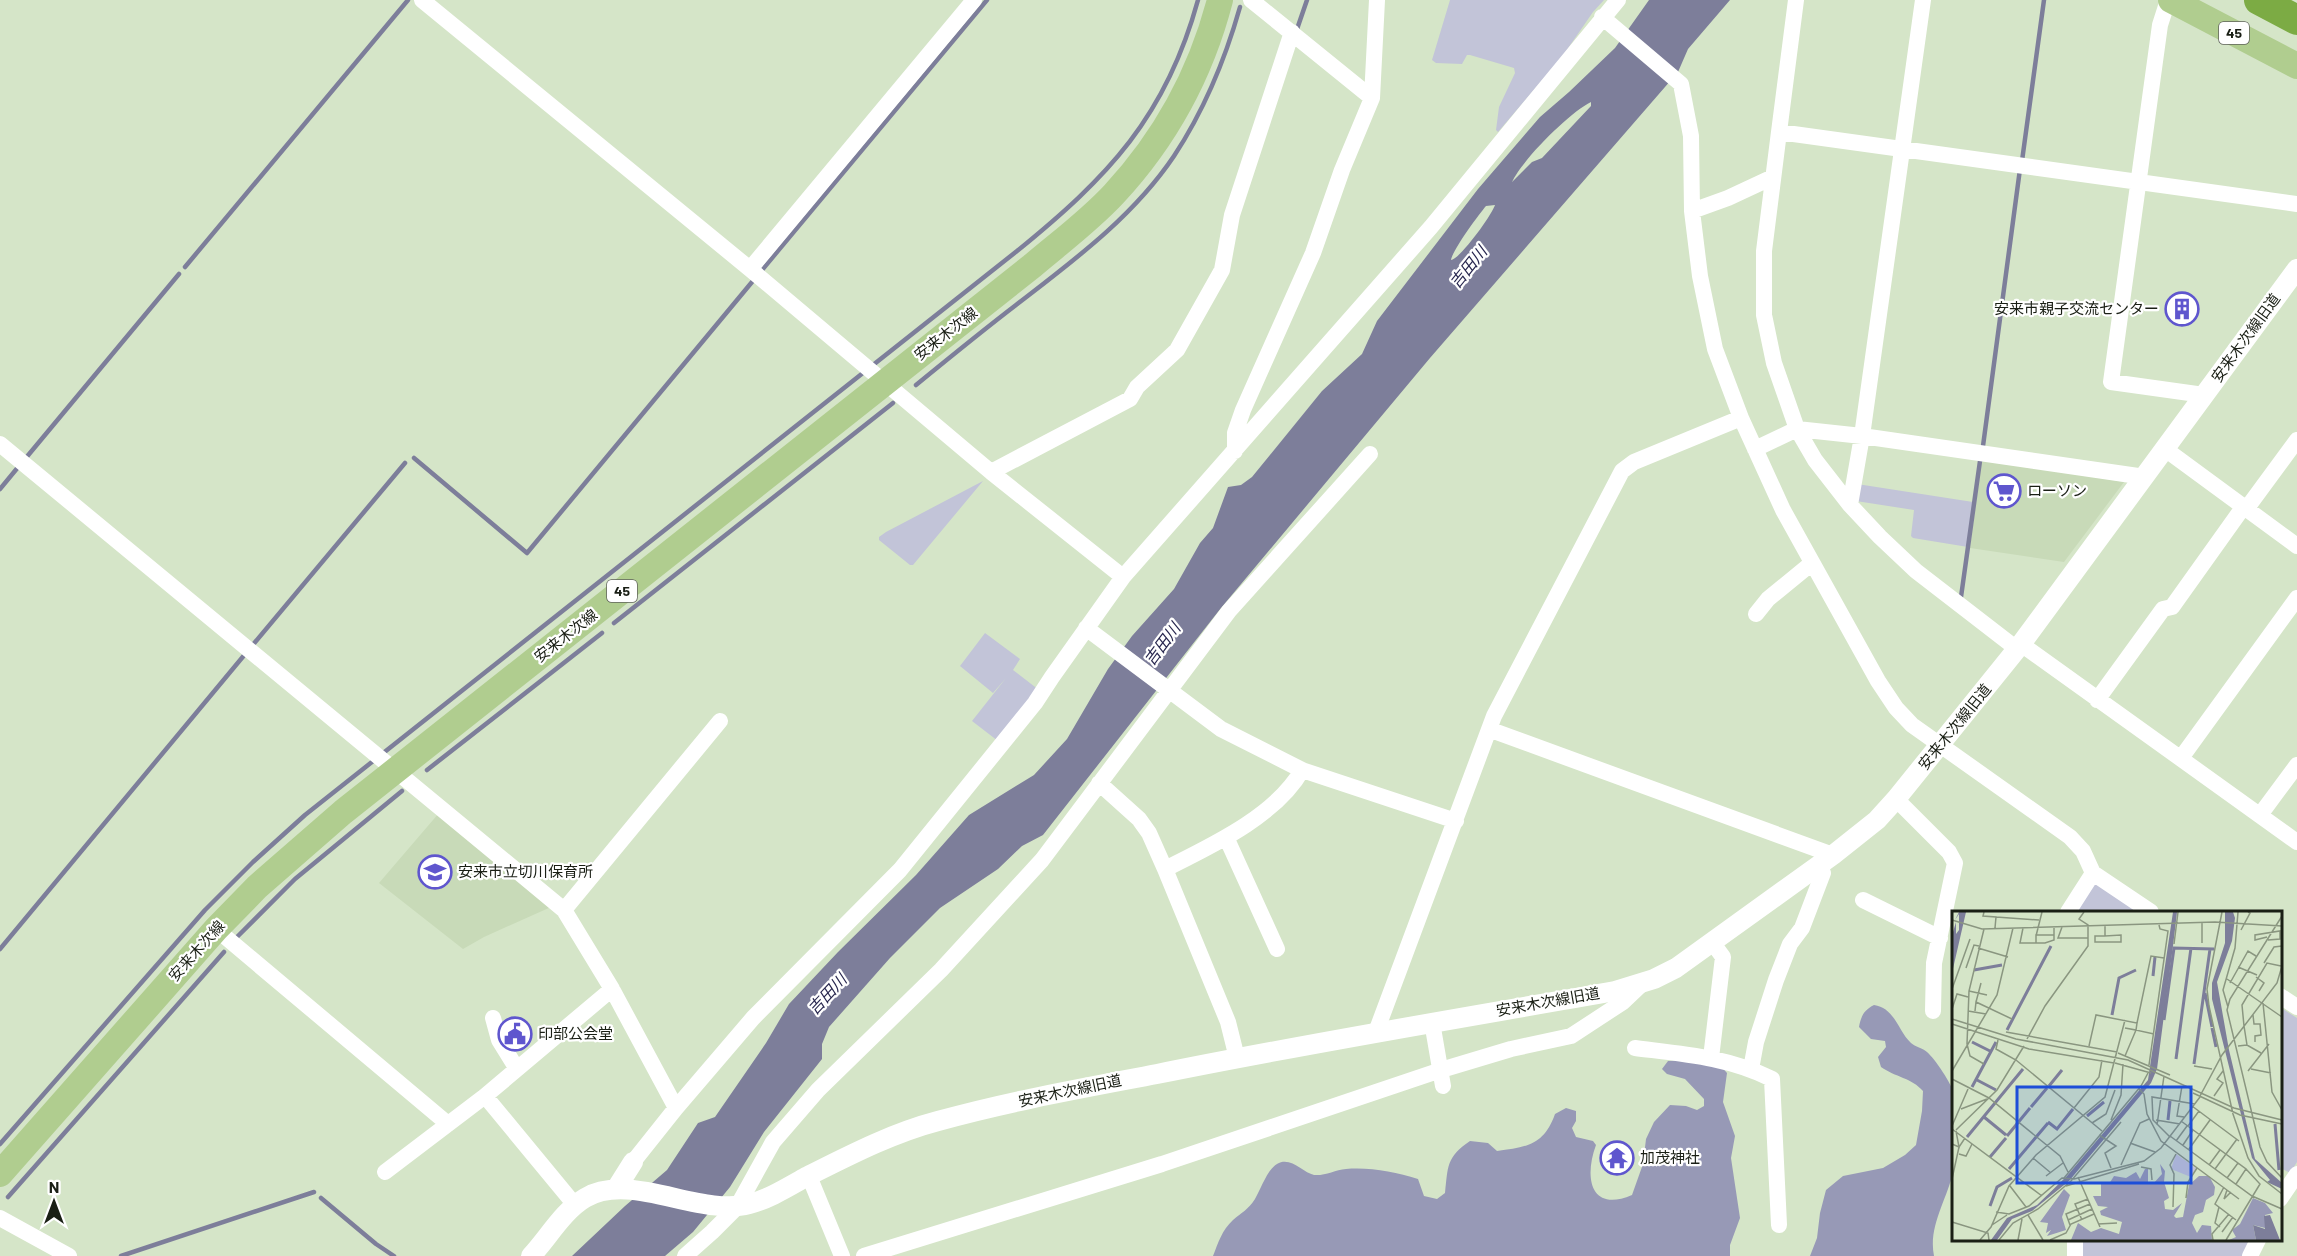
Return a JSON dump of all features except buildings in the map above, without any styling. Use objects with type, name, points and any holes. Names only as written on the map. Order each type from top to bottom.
[{"type":"highway","points":[[2259,0],[2297,20]]},
{"type":"highway","points":[[2276,0],[2297,11]]},
{"type":"main road","name":"安来木次線","points":[[0,1174],[216,929],[294,853],[1065,238],[1113,195],[1136,169],[1166,128],[1184,96],[1201,58],[1220,0]]},
{"type":"main road","name":"45","points":[[2169,0],[2297,66]]},
{"type":"street","points":[[423,0],[750,269],[991,472],[1123,577]]},
{"type":"street","points":[[750,269],[974,0]]},
{"type":"street","points":[[1251,0],[1372,98]]},
{"type":"street","points":[[1235,451],[1235,433],[1242,410],[1313,253],[1342,170],[1372,98],[1377,0]]},
{"type":"street","points":[[620,1189],[633,1162],[753,1018],[900,870],[1090,631],[1123,577],[1431,227],[1618,0]]},
{"type":"street","points":[[1796,0],[1764,251],[1764,315],[1774,363],[1797,429],[1815,460],[1850,505],[1916,571],[2297,842]]},
{"type":"street","points":[[1850,505],[1862,436],[1923,0]]},
{"type":"street","points":[[2169,0],[2160,25],[2111,382],[2204,394]]},
{"type":"street","points":[[1604,19],[1681,84],[1691,136],[1692,211],[1700,276],[1715,349],[1741,418],[1783,510],[1863,655],[1896,708],[1912,725],[2070,837],[2083,851],[2093,873],[2150,911]]},
{"type":"street","points":[[991,472],[1130,399],[1137,387],[1177,350],[1222,270],[1232,215],[1292,32]]},
{"type":"street","points":[[1779,132],[2297,204]]},
{"type":"street","points":[[1692,211],[1728,198],[1773,177]]},
{"type":"street","name":"安来木次線旧道","points":[[531,1256],[575,1205],[586,1197],[620,1189],[730,1207],[757,1202],[897,1135],[935,1121],[1046,1095],[1237,1058],[1615,991],[1643,983],[1676,968],[1826,860],[1877,820],[1896,799],[1941,746],[2019,646],[2297,269]]},
{"type":"street","points":[[1376,1032],[1491,730],[1494,716],[1622,471],[1634,462],[1741,418]]},
{"type":"street","points":[[1755,449],[1797,429],[1862,436],[2145,477]]},
{"type":"street","points":[[2097,700],[2163,609],[2172,607],[2297,440]]},
{"type":"street","points":[[0,444],[564,910],[612,989],[676,1108]]},
{"type":"street","points":[[2165,449],[2297,546]]},
{"type":"street","points":[[685,1256],[712,1232],[773,1142],[818,1090],[940,970],[1042,860],[1167,690],[1229,611],[1370,454]]},
{"type":"street","points":[[1756,614],[1768,598],[1812,563]]},
{"type":"street","points":[[2181,758],[2297,598]]},
{"type":"street","points":[[1090,631],[1221,729],[1302,770],[1456,822]]},
{"type":"street","points":[[564,910],[720,721]]},
{"type":"street","points":[[1491,730],[1826,860],[1820,885],[1802,928],[1790,944],[1776,980],[1756,1042],[1751,1069]]},
{"type":"street","points":[[2260,814],[2297,765]]},
{"type":"street","points":[[1165,869],[1226,837],[1258,817],[1297,779],[1302,770]]},
{"type":"street","points":[[1099,783],[1139,819],[1149,833],[1228,1022],[1237,1058]]},
{"type":"street","points":[[1896,799],[1949,852],[1955,863],[1934,963],[1933,1011]]},
{"type":"street","points":[[1226,837],[1277,949]]},
{"type":"street","points":[[2069,911],[2093,873]]},
{"type":"street","points":[[1863,900],[1940,938]]},
{"type":"street","points":[[216,929],[448,1124]]},
{"type":"street","points":[[1711,1058],[1722,957],[1712,942]]},
{"type":"street","points":[[864,1256],[1442,1078],[1511,1049],[1571,1036],[1623,1002],[1643,983]]},
{"type":"street","points":[[385,1172],[485,1096],[612,989]]},
{"type":"street","points":[[2282,997],[2297,1007]]},
{"type":"street","points":[[493,1017],[499,1040],[517,1069]]},
{"type":"street","points":[[1432,1022],[1442,1078]]},
{"type":"street","points":[[1635,1048],[1711,1058],[1751,1069],[1772,1079],[1779,1225]]},
{"type":"street","points":[[485,1096],[575,1205]]},
{"type":"street","points":[[2282,1196],[2297,1174]]},
{"type":"street","points":[[809,1176],[842,1256]]},
{"type":"street","points":[[0,1218],[69,1256]]},
{"type":"street","points":[[2250,1256],[2257,1241]]},
{"type":"shaded area","points":[[1450,0],[1604,0],[1562,57],[1498,132],[1496,130],[1499,107],[1515,73],[1514,68],[1470,55],[1467,55],[1462,64],[1436,63],[1432,60]]},
{"type":"shaded area","points":[[1982,458],[2124,482],[2064,562],[1970,548]]},
{"type":"shaded area","points":[[983,481],[913,565],[879,540],[879,537],[886,532]]},
{"type":"shaded area","points":[[1857,484],[1973,502],[1968,547],[1913,538],[1911,536],[1914,510],[1856,501]]},
{"type":"shaded area","points":[[985,633],[1020,659],[1013,670],[1039,690],[998,741],[972,721],[1006,678],[993,693],[960,666]]},
{"type":"shaded area","points":[[439,813],[551,907],[463,949],[379,883]]},
{"type":"shaded area","points":[[2095,883],[2137,911],[2077,911]]},
{"type":"shaded area","points":[[1874,1005],[1892,1015],[1911,1043],[1930,1055],[1952,1088],[1952,1174],[1936,1224],[1934,1256],[1810,1256],[1817,1238],[1826,1190],[1843,1176],[1883,1168],[1905,1155],[1916,1145],[1923,1091],[1914,1083],[1881,1067],[1878,1057],[1886,1047],[1885,1041],[1871,1039],[1859,1027],[1868,1009]]},
{"type":"shaded area","points":[[2282,1008],[2297,1018],[2297,1162],[2290,1173],[2282,1169]]},
{"type":"shaded area","points":[[1689,1060],[1718,1063],[1727,1073],[1723,1102],[1735,1136],[1731,1158],[1740,1218],[1730,1245],[1730,1256],[1213,1256],[1226,1228],[1252,1203],[1267,1175],[1277,1164],[1292,1163],[1314,1175],[1355,1169],[1391,1172],[1418,1179],[1424,1196],[1437,1199],[1445,1193],[1452,1158],[1470,1141],[1488,1143],[1497,1151],[1526,1146],[1540,1138],[1551,1124],[1555,1114],[1566,1108],[1576,1111],[1576,1121],[1572,1128],[1576,1137],[1593,1141],[1596,1145],[1592,1157],[1591,1180],[1599,1196],[1618,1199],[1632,1195],[1643,1164],[1646,1139],[1654,1122],[1670,1105],[1686,1106],[1697,1110],[1704,1106],[1704,1099],[1685,1079],[1667,1074],[1662,1069],[1668,1061]]},
{"type":"shaded area","points":[[2081,1241],[2249,1241],[2242,1256],[2080,1256]]},
{"type":"water","name":"吉田川","points":[[1649,0],[1730,0],[1688,49],[1678,72],[1430,358],[1221,608],[1043,835],[1022,846],[998,869],[940,908],[890,958],[829,1027],[822,1044],[822,1059],[764,1132],[730,1187],[693,1232],[665,1256],[572,1256],[667,1170],[698,1123],[715,1117],[766,1043],[789,1004],[916,875],[969,815],[1034,775],[1067,739],[1108,669],[1132,636],[1174,589],[1200,543],[1213,528],[1228,487],[1241,485],[1252,477],[1322,391],[1362,354],[1377,321],[1478,189],[1540,117],[1615,48]],"holes":[[[1591,102],[1591,106],[1542,158],[1532,162],[1512,182],[1547,138],[1571,116]],[[1495,205],[1475,236],[1451,260],[1461,241],[1486,206]]]},
{"type":"waterway","points":[[185,267],[408,0]]},
{"type":"waterway","points":[[762,270],[987,0]]},
{"type":"waterway","points":[[0,1144],[205,910],[305,815],[1017,251],[1079,197],[1130,142],[1151,111],[1185,41],[1198,0]]},
{"type":"waterway","points":[[1296,32],[1307,0]]},
{"type":"waterway","points":[[2022,161],[2044,0]]},
{"type":"waterway","points":[[916,385],[1080,255],[1140,199],[1174,156],[1205,102],[1221,65],[1240,7]]},
{"type":"waterway","points":[[1983,446],[2020,169]]},
{"type":"waterway","points":[[25,459],[179,274]]},
{"type":"waterway","points":[[414,458],[527,553],[752,282]]},
{"type":"waterway","points":[[614,623],[893,403]]},
{"type":"waterway","points":[[1961,597],[1980,461]]},
{"type":"waterway","points":[[251,647],[405,463]]},
{"type":"waterway","points":[[0,489],[19,466]]},
{"type":"waterway","points":[[427,770],[602,633]]},
{"type":"waterway","points":[[0,949],[246,653]]},
{"type":"waterway","points":[[237,937],[295,879],[402,791]]},
{"type":"waterway","points":[[8,1197],[224,952]]},
{"type":"waterway","points":[[121,1256],[314,1192]]},
{"type":"waterway","points":[[321,1198],[376,1244],[394,1256]]},
{"type":"place","name":"安来市親子交流センター","points":[[2182,309]]},
{"type":"place","name":"ローソン","points":[[2004,491]]},
{"type":"place","name":"安来市立切川保育所","points":[[435,872]]},
{"type":"place","name":"印部公会堂","points":[[515,1034]]},
{"type":"place","name":"加茂神社","points":[[1617,1158]]}]
